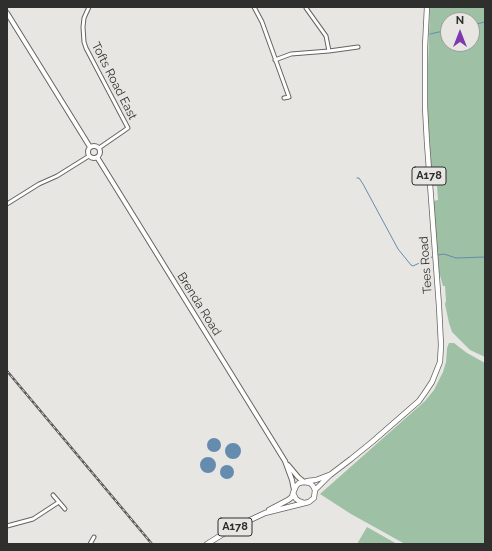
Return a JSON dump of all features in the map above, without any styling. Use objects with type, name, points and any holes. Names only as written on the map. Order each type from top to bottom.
[{"type":"main road","name":"Tees Road","points":[[315,490],[330,475],[372,442],[419,401],[432,382],[440,362],[441,345],[439,306],[425,107],[427,7]]},
{"type":"main road","points":[[7,13],[90,147],[88,150],[89,156],[91,158],[97,157],[100,153],[99,148],[96,146],[90,147]]},
{"type":"main road","name":"Brenda Road","points":[[97,157],[285,461],[298,477],[305,482]]},
{"type":"main road","name":"Brenda Road","points":[[285,461],[292,480],[294,492]]},
{"type":"main road","name":"Tees Road","points":[[305,482],[330,475]]},
{"type":"main road","points":[[305,482],[310,483],[315,490]]},
{"type":"main road","name":"A178","points":[[207,544],[231,529],[288,500],[292,497],[296,486],[299,483],[305,482]]},
{"type":"main road","name":"A178","points":[[265,513],[309,502],[312,500],[315,490]]},
{"type":"main road","points":[[294,492],[296,499],[304,503]]},
{"type":"street","name":"Tofts Road East","points":[[89,7],[86,11],[83,23],[84,42],[128,128],[99,148]]},
{"type":"street","points":[[254,7],[262,22],[289,97],[284,98]]},
{"type":"street","points":[[306,8],[326,36],[329,51]]},
{"type":"street","points":[[276,60],[291,54],[358,47]]},
{"type":"street","points":[[7,204],[89,156]]},
{"type":"street","points":[[53,495],[65,510]]},
{"type":"street","points":[[7,526],[33,519],[59,502]]},
{"type":"street","points":[[90,544],[94,538]]},
{"type":"green space","points":[[430,7],[485,7],[485,357],[470,350],[452,332],[449,323],[445,304],[445,286],[443,286],[439,272],[433,201],[438,200],[437,186],[433,186],[427,95]]},
{"type":"green space","points":[[449,343],[454,343],[467,353],[485,363],[485,544],[405,544],[351,514],[320,494],[425,401],[434,390],[443,372]]},
{"type":"green space","points":[[367,527],[397,544],[357,544]]},
{"type":"water","points":[[211,438],[217,438],[221,442],[221,448],[217,452],[211,452],[207,448],[207,442]]},
{"type":"water","points":[[233,443],[240,448],[241,451],[236,458],[233,459],[226,454],[225,451],[230,444]]},
{"type":"water","points":[[208,457],[214,459],[216,465],[214,471],[208,473],[202,471],[200,465],[202,459]]},
{"type":"water","points":[[224,465],[230,465],[234,469],[234,475],[230,479],[224,479],[220,475],[220,469]]},
{"type":"waterway","points":[[480,23],[485,22]]},
{"type":"waterway","points":[[430,34],[440,32]]},
{"type":"waterway","points":[[357,178],[359,178],[363,184],[398,249],[411,265],[413,266],[432,257]]},
{"type":"waterway","points":[[438,255],[444,254],[456,258],[485,257]]},
{"type":"railway","points":[[7,371],[152,544]]}]
